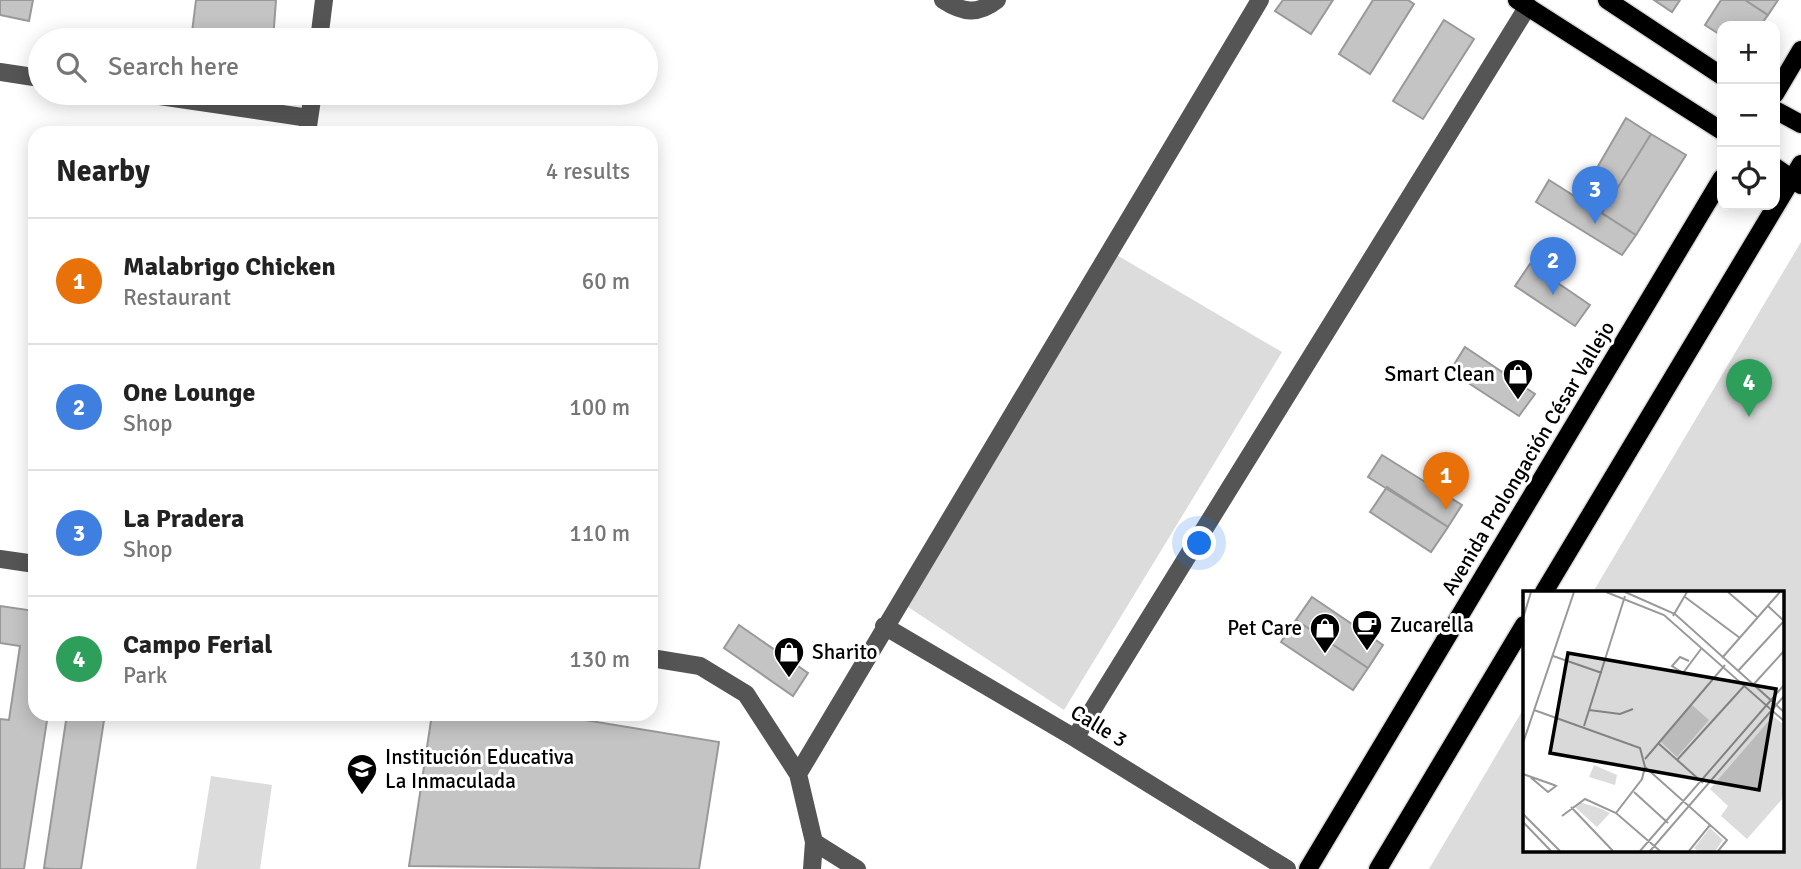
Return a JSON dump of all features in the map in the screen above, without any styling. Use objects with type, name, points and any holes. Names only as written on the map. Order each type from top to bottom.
[{"type":"main road","points":[[1607,0],[1717,73]]},
{"type":"main road","points":[[1522,3],[1717,128]]},
{"type":"main road","points":[[1780,86],[1801,50]]},
{"type":"main road","points":[[1780,113],[1801,124]]},
{"type":"main road","points":[[1545,591],[1798,176],[1780,169]]},
{"type":"main road","name":"Avenida Prolongación César Vallejo","points":[[1308,869],[1717,186]]},
{"type":"main road","points":[[1378,869],[1523,627]]},
{"type":"street","points":[[320,28],[324,0]]},
{"type":"street","points":[[943,0],[966,11],[976,12],[997,0]]},
{"type":"street","points":[[797,774],[1260,0]]},
{"type":"street","points":[[1075,737],[1522,3]]},
{"type":"street","points":[[0,72],[28,76]]},
{"type":"street","points":[[200,105],[308,126],[311,105]]},
{"type":"street","points":[[0,559],[28,563]]},
{"type":"street","name":"Calle 3","points":[[884,626],[1075,737],[1287,869]]},
{"type":"street","points":[[658,659],[700,666],[746,694],[797,774],[814,842],[812,869]]},
{"type":"street","points":[[814,842],[857,869]]},
{"type":"shaded area","points":[[1801,242],[1801,869],[1429,869],[1523,710],[1523,852],[1784,852],[1784,591],[1594,591]]},
{"type":"shaded area","points":[[1115,254],[1282,352],[1064,710],[902,603]]},
{"type":"shaded area","points":[[211,776],[272,785],[260,869],[196,869]]},
{"type":"building","points":[[0,0],[33,0],[29,21],[0,15]]},
{"type":"building","points":[[196,0],[276,0],[274,28],[192,28]]},
{"type":"building","points":[[1283,0],[1333,0],[1311,34],[1275,11]]},
{"type":"building","points":[[1373,0],[1408,0],[1414,4],[1370,74],[1339,54]]},
{"type":"building","points":[[1654,0],[1680,0],[1672,12]]},
{"type":"building","points":[[1721,0],[1745,0],[1768,15],[1764,21],[1717,21],[1717,33],[1705,25]]},
{"type":"building","points":[[1745,0],[1778,0],[1768,15]]},
{"type":"building","points":[[1444,20],[1474,39],[1423,119],[1393,101]]},
{"type":"building","points":[[1626,118],[1651,134],[1602,213],[1579,199]]},
{"type":"building","points":[[1651,134],[1686,155],[1636,235],[1602,213]]},
{"type":"building","points":[[1549,180],[1636,235],[1622,255],[1536,202]]},
{"type":"building","points":[[1530,264],[1590,305],[1575,326],[1515,286]]},
{"type":"building","points":[[1465,347],[1535,394],[1519,416],[1450,371]]},
{"type":"building","points":[[1382,455],[1462,505],[1448,527],[1368,477]]},
{"type":"building","points":[[1387,487],[1448,527],[1431,552],[1370,512]]},
{"type":"building","points":[[1312,597],[1383,645],[1368,668],[1296,620]]},
{"type":"building","points":[[0,606],[28,610],[28,721],[47,721],[24,869],[0,869],[0,719],[9,720],[20,646],[0,643]]},
{"type":"building","name":"Pet Care","points":[[1296,620],[1368,668],[1353,690],[1281,642]]},
{"type":"building","points":[[739,625],[808,673],[793,696],[724,648]]},
{"type":"building","points":[[66,721],[104,721],[81,869],[44,868]]},
{"type":"building","points":[[431,721],[591,721],[719,742],[699,869],[409,866]]},
{"type":"place","name":"La Pradera","points":[[1595,224]]},
{"type":"place","name":"One Lounge","points":[[1553,295]]},
{"type":"place","name":"Smart Clean","points":[[1518,401]]},
{"type":"place","name":"Campo Ferial","points":[[1749,417]]},
{"type":"place","name":"Malabrigo Chicken","points":[[1446,510]]},
{"type":"place","name":"Zucarella","points":[[1367,652]]},
{"type":"place","name":"Pet Care","points":[[1325,655]]},
{"type":"place","name":"Sharito","points":[[789,679]]},
{"type":"place","name":"Institución Educativa La Inmaculada","points":[[362,796]]}]
